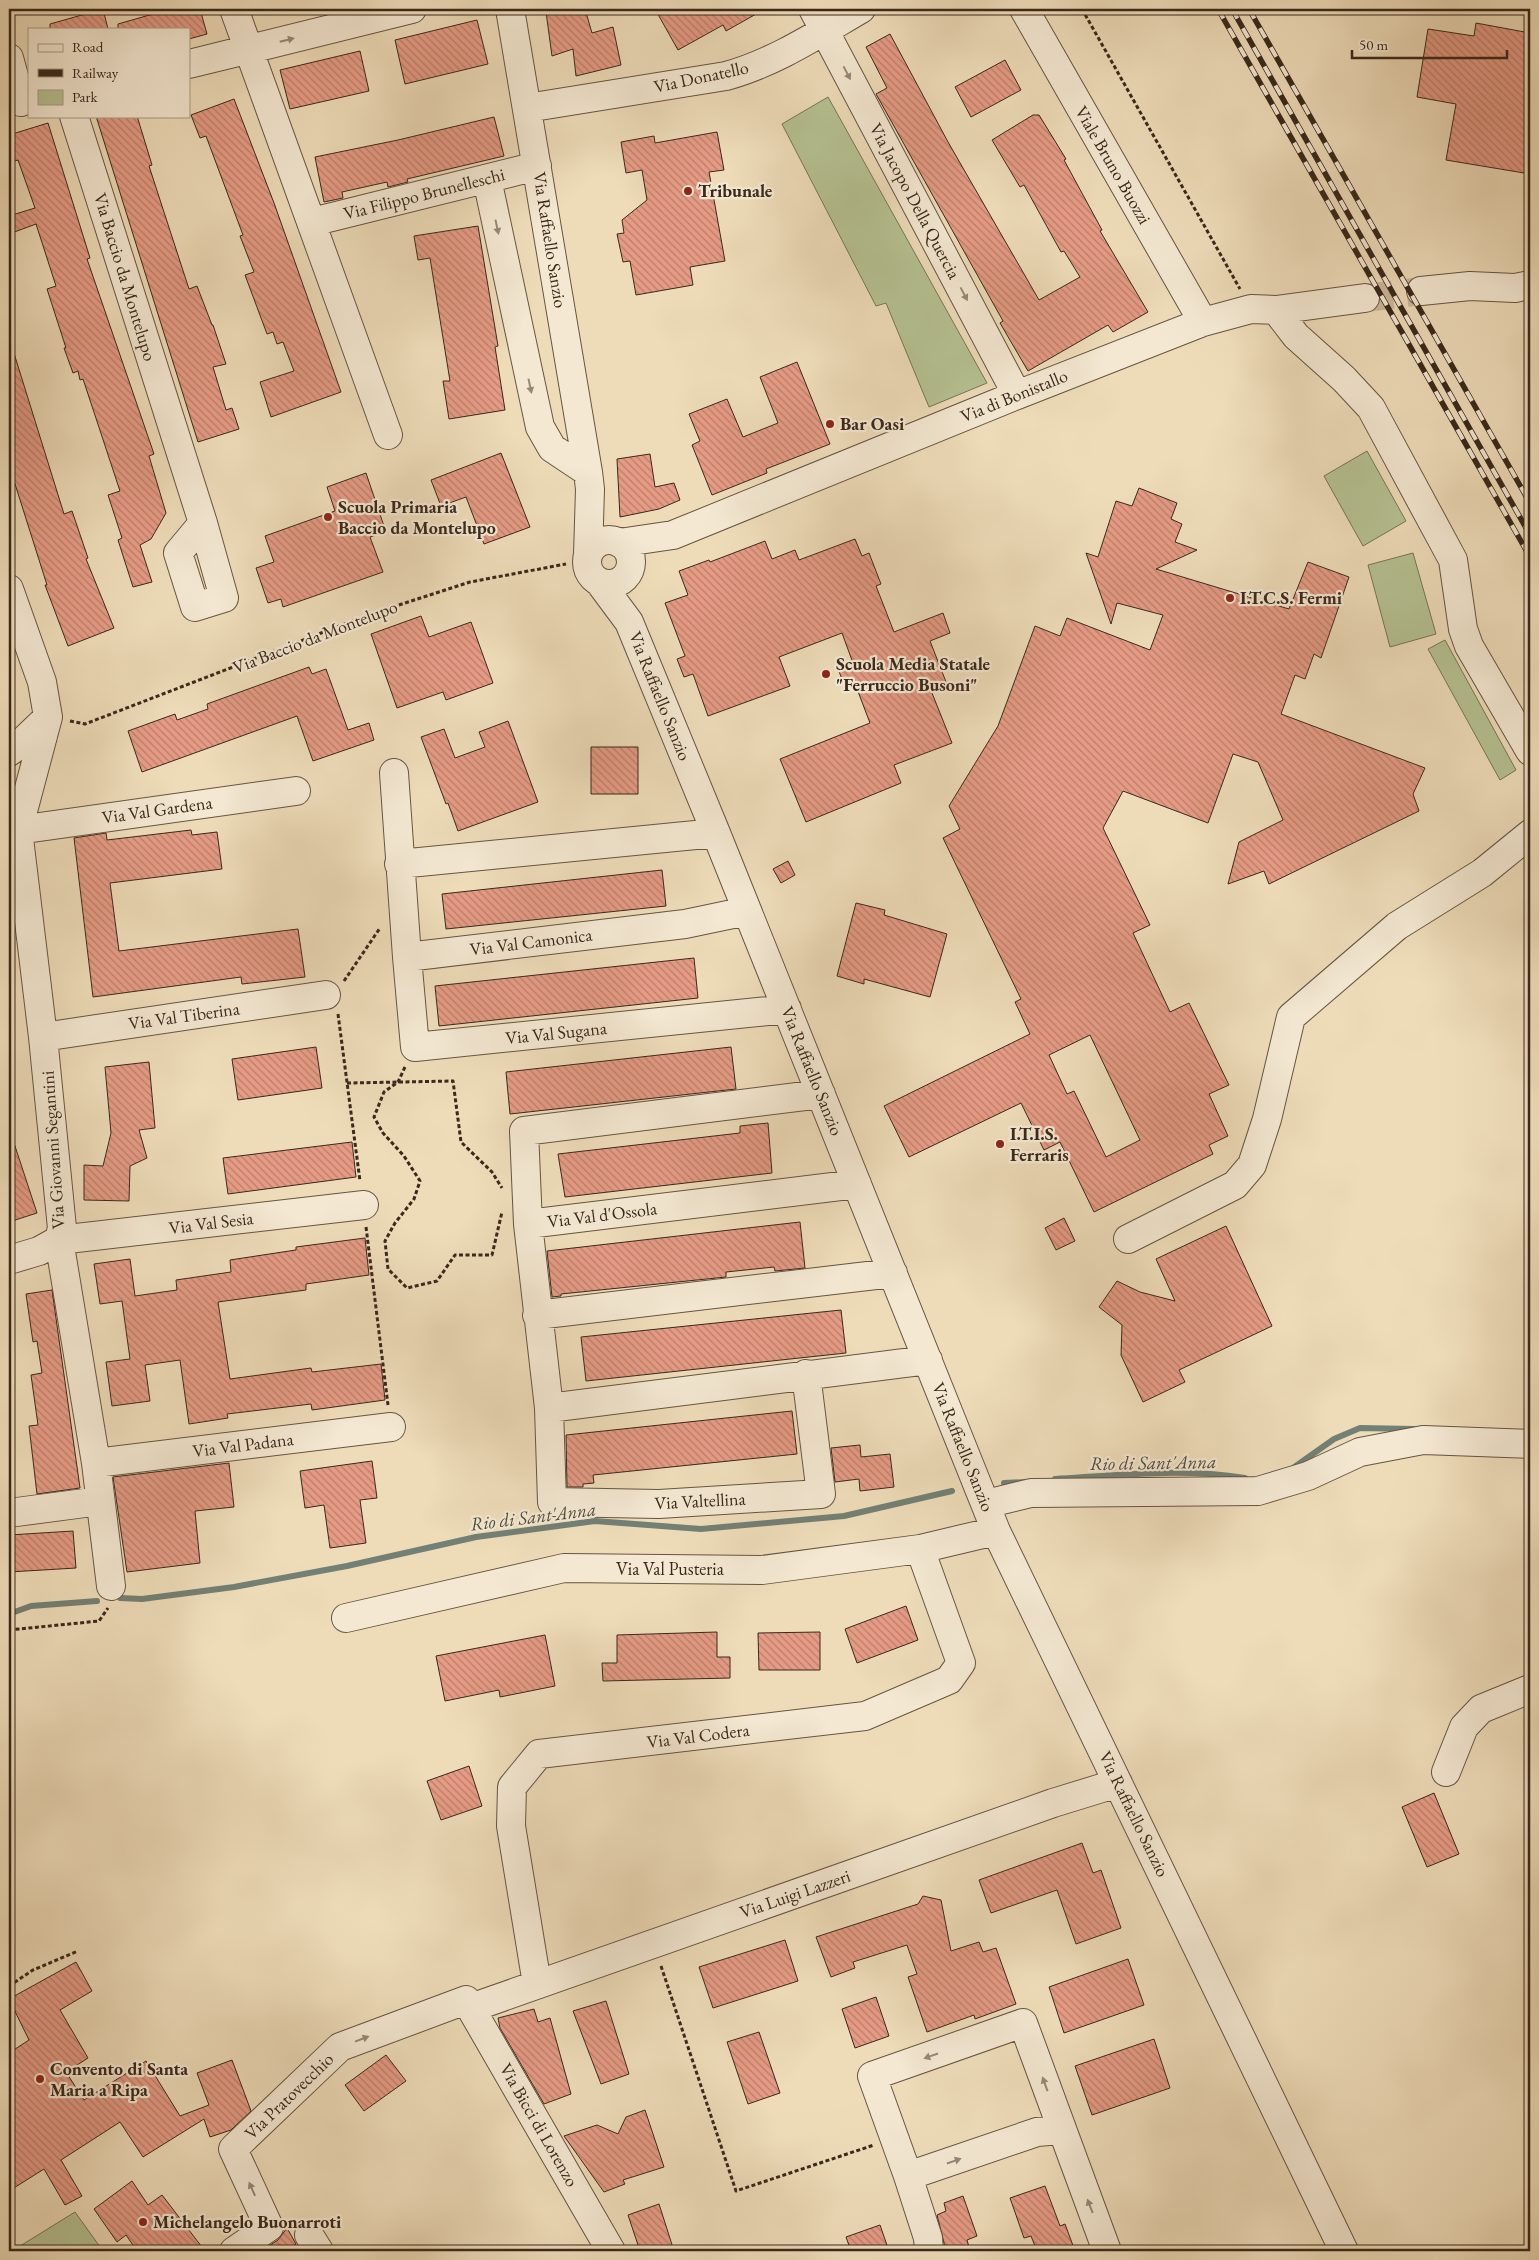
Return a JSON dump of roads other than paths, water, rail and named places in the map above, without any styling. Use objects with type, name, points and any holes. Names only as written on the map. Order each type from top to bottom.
[{"type":"street","points":[[234,9],[388,435]]},
{"type":"street","points":[[190,64],[412,9]]},
{"type":"street","name":"Via Raffaello Sanzio","points":[[510,9],[589,480],[608,561],[629,622],[716,833],[996,1531],[1344,2251]]},
{"type":"street","name":"Via Donatello","points":[[527,108],[726,76],[748,70],[768,61],[818,19],[861,9]]},
{"type":"street","name":"Viale Bruno Buozzi","points":[[1024,9],[1203,322]]},
{"type":"street","name":"Via Jacopo Della Quercia","points":[[818,19],[1017,394]]},
{"type":"street","points":[[9,58],[19,102]]},
{"type":"street","name":"Via Baccio da Montelupo","points":[[75,118],[203,523]]},
{"type":"street","name":"Via Filippo Brunelleschi","points":[[312,222],[537,166]]},
{"type":"street","points":[[487,179],[540,426],[552,448],[589,480]]},
{"type":"street","points":[[1421,291],[1470,286],[1515,288],[1530,285]]},
{"type":"street","name":"Via di Bonistallo","points":[[608,561],[1017,394],[1203,322],[1263,309],[1366,298]]},
{"type":"street","points":[[1263,309],[1344,379],[1371,408],[1453,560],[1463,629],[1469,646],[1530,751]]},
{"type":"street","points":[[9,589],[42,682],[48,717],[9,752]]},
{"type":"street","name":"Via Giovanni Segantini","points":[[48,717],[36,763],[13,825],[43,1037],[62,1228],[59,1240],[96,1463],[111,1586]]},
{"type":"street","points":[[9,761],[36,763]]},
{"type":"street","points":[[394,773],[406,957]]},
{"type":"street","name":"Via Val Gardena","points":[[13,825],[296,791]]},
{"type":"street","points":[[399,864],[716,833]]},
{"type":"street","points":[[1128,1239],[1235,1185],[1252,1166],[1267,1119],[1291,1017],[1397,926],[1482,872],[1530,834]]},
{"type":"street","name":"Via Val Camonica","points":[[406,957],[685,924],[747,911]]},
{"type":"street","name":"Via Val Sugana","points":[[406,957],[416,1047],[787,1009]]},
{"type":"street","name":"Via Val Tiberina","points":[[43,1037],[326,995]]},
{"type":"street","name":"Via Val d'Ossola","points":[[821,1094],[524,1131],[528,1224],[857,1184]]},
{"type":"street","name":"Via Val Sesia","points":[[59,1240],[364,1205]]},
{"type":"street","name":"Via Valtellina","points":[[528,1224],[549,1408],[552,1502],[659,1504],[821,1494],[806,1374]]},
{"type":"street","points":[[9,1260],[39,1251],[59,1240]]},
{"type":"street","points":[[537,1315],[893,1273]]},
{"type":"street","points":[[549,1408],[928,1360]]},
{"type":"street","name":"Via Val Padana","points":[[96,1463],[391,1427]]},
{"type":"street","points":[[986,1504],[1031,1493],[1258,1491],[1308,1476],[1360,1452],[1423,1440],[1530,1444]]},
{"type":"street","points":[[9,1513],[100,1501]]},
{"type":"street","name":"Via Val Pusteria","points":[[346,1618],[564,1568],[762,1570],[920,1549],[996,1531]]},
{"type":"street","name":"Via Val Codera","points":[[537,1984],[511,1826],[512,1787],[539,1754],[865,1716],[949,1680],[961,1663],[920,1549]]},
{"type":"street","points":[[1446,1772],[1464,1727],[1481,1709],[1530,1689]]},
{"type":"street","name":"Via Luigi Lazzeri","points":[[469,2004],[537,1984],[1054,1803],[1118,1783]]},
{"type":"street","name":"Via Pratovecchio","points":[[234,2251],[269,2227],[234,2149],[340,2047],[469,2004]]},
{"type":"street","name":"Via Bicci di Lorenzo","points":[[469,2004],[611,2251]]},
{"type":"street","points":[[930,2251],[928,2238],[908,2176],[872,2076],[1023,2023],[1107,2251]]},
{"type":"street","points":[[908,2176],[1037,2132],[1061,2130]]},
{"type":"waterway","name":"Rio di Sant'Anna","points":[[1293,1468],[1334,1439],[1360,1428],[1414,1429]]},
{"type":"waterway","name":"Rio di Sant'Anna","points":[[1055,1479],[1174,1473],[1198,1473],[1245,1478]]},
{"type":"waterway","name":"Rio di Sant'Anna","points":[[1004,1483],[1026,1482]]},
{"type":"waterway","name":"Rio di Sant'Anna","points":[[120,1598],[142,1599],[234,1587],[347,1566],[476,1537],[595,1521],[701,1529],[844,1516],[952,1491]]},
{"type":"waterway","name":"Rio di Sant'Anna","points":[[9,1614],[31,1606],[97,1601]]},
{"type":"tunnel","points":[[1365,298],[1421,291]]},
{"type":"railway","points":[[1218,9],[1530,557]]},
{"type":"railway","points":[[1232,9],[1530,535]]},
{"type":"railway","points":[[1249,9],[1530,503]]},
{"type":"place","name":"Tribunale","points":[[688,191]]},
{"type":"place","name":"Bar Oasi","points":[[830,424]]},
{"type":"place","name":"Scuola Primaria Baccio da Montelupo","points":[[328,517]]},
{"type":"place","name":"I.T.C.S. Fermi","points":[[1230,598]]},
{"type":"place","name":"Scuola Media Statale \"Ferruccio Busoni\"","points":[[826,674]]},
{"type":"place","name":"I.T.I.S. Ferraris","points":[[1000,1144]]},
{"type":"place","name":"Convento di Santa Maria a Ripa","points":[[40,2079]]},
{"type":"place","name":"Michelangelo Buonarroti","points":[[143,2222]]}]
